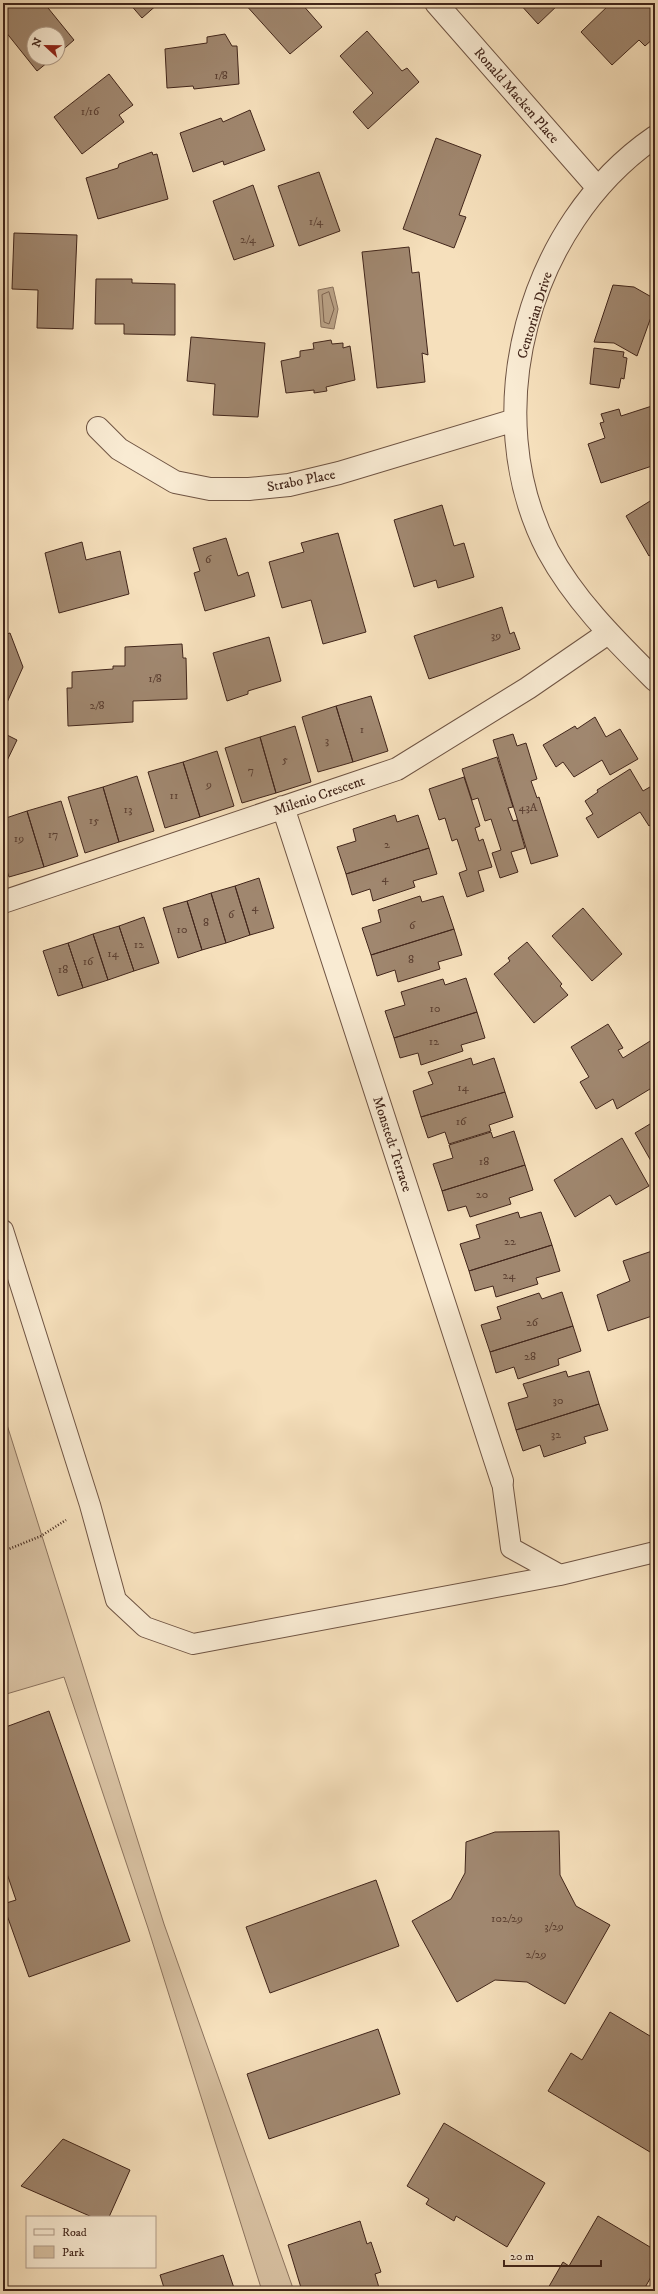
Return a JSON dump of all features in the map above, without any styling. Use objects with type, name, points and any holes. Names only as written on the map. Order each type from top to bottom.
[{"type":"street","name":"Ronald Macken Place","points":[[436,3],[598,188]]},
{"type":"street","name":"Centorian Drive","points":[[655,137],[624,162],[598,188],[579,212],[563,238],[542,279],[520,352],[516,387],[515,420],[518,456],[524,487],[547,549],[572,589],[608,633],[655,680]]},
{"type":"street","name":"Strabo Place","points":[[98,428],[119,449],[174,482],[210,489],[249,489],[289,485],[339,473],[515,420]]},
{"type":"street","name":"Milenio Crescent","points":[[3,902],[397,769],[528,688],[608,633]]},
{"type":"street","name":"Monstedt Terrace","points":[[283,807],[502,1481]]},
{"type":"lane","points":[[3,1230],[90,1504],[116,1600],[145,1627],[193,1644],[560,1575],[655,1552]]},
{"type":"lane","points":[[502,1481],[511,1548],[560,1575]]},
{"type":"path","points":[[4,1551],[41,1536],[90,1504]]},
{"type":"green space","points":[[3,1412],[164,1924],[294,2291],[262,2291],[148,1928],[64,1677],[3,1695]]},
{"type":"water","points":[[333,287],[338,309],[334,329],[321,327],[318,290]]},
{"type":"building","points":[[3,3],[44,3],[63,26],[26,26],[26,57],[5,31],[3,32]]},
{"type":"building","points":[[129,3],[159,3],[142,18]]},
{"type":"building","points":[[244,3],[301,3],[322,27],[290,54]]},
{"type":"building","points":[[519,3],[560,3],[538,24]]},
{"type":"building","points":[[611,3],[655,3],[655,37],[645,46],[639,40],[612,65],[581,32]]},
{"type":"building","points":[[66,30],[74,40],[66,47]]},
{"type":"building","points":[[367,31],[402,71],[407,68],[419,82],[368,129],[353,112],[373,93],[340,56]]},
{"type":"building","points":[[225,34],[232,46],[237,46],[239,84],[194,89],[193,86],[167,88],[165,49],[207,43],[207,37]]},
{"type":"building","points":[[33,66],[43,66],[37,71]]},
{"type":"building","points":[[109,74],[133,105],[119,115],[124,122],[82,154],[54,117]]},
{"type":"building","points":[[250,110],[265,150],[224,165],[223,161],[193,172],[180,133],[221,118],[223,122]]},
{"type":"building","points":[[436,138],[481,155],[459,215],[466,217],[454,248],[403,229]]},
{"type":"building","points":[[152,152],[153,155],[157,154],[168,199],[98,219],[86,178],[118,168],[119,164]]},
{"type":"building","points":[[319,172],[340,231],[299,246],[278,186]]},
{"type":"building","points":[[253,185],[274,246],[234,260],[213,201]]},
{"type":"building","points":[[14,233],[77,235],[73,329],[37,328],[38,290],[12,289]]},
{"type":"building","points":[[409,247],[412,273],[419,272],[428,355],[422,353],[425,382],[377,388],[362,252]]},
{"type":"building","points":[[96,279],[132,279],[132,283],[175,284],[175,335],[124,334],[124,324],[95,324]]},
{"type":"building","points":[[613,285],[634,287],[655,299],[655,306],[637,356],[614,343],[594,342]]},
{"type":"building","points":[[191,337],[265,343],[258,417],[213,415],[215,384],[187,381]]},
{"type":"building","points":[[331,340],[332,344],[343,343],[343,348],[350,346],[355,380],[326,387],[327,391],[314,393],[314,390],[286,393],[281,361],[300,357],[300,351],[314,349],[313,343]]},
{"type":"building","points":[[594,348],[624,352],[623,357],[627,358],[624,379],[621,378],[619,388],[590,384]]},
{"type":"building","points":[[655,405],[655,465],[601,483],[588,444],[605,438],[600,423],[604,422],[601,414],[619,409],[621,416]]},
{"type":"building","points":[[655,498],[655,552],[649,556],[626,516]]},
{"type":"building","points":[[442,505],[454,546],[464,543],[474,577],[438,588],[436,580],[414,587],[394,520]]},
{"type":"building","points":[[338,533],[366,632],[323,644],[311,600],[282,608],[269,562],[304,552],[301,543]]},
{"type":"building","points":[[226,538],[238,576],[248,572],[255,596],[205,611],[194,573],[200,571],[193,548]]},
{"type":"building","points":[[82,542],[86,560],[120,551],[129,594],[59,613],[45,553]]},
{"type":"building","points":[[502,607],[510,634],[514,632],[520,649],[429,679],[414,636]]},
{"type":"building","points":[[10,633],[23,667],[5,707],[3,706],[3,635]]},
{"type":"building","points":[[269,637],[281,681],[248,691],[248,694],[227,701],[213,653]]},
{"type":"building","points":[[182,644],[183,658],[186,658],[187,699],[133,701],[133,722],[68,726],[67,688],[72,688],[72,672],[113,669],[113,666],[125,666],[125,647]]},
{"type":"building","points":[[371,696],[388,751],[353,762],[336,706]]},
{"type":"building","points":[[336,706],[353,762],[318,772],[302,717]]},
{"type":"building","points":[[595,717],[606,737],[620,729],[638,759],[610,775],[602,760],[574,777],[563,762],[556,767],[543,745],[575,726],[577,729]]},
{"type":"building","points":[[295,726],[311,782],[276,793],[260,737]]},
{"type":"building","points":[[3,733],[17,740],[3,769]]},
{"type":"building","points":[[513,734],[517,746],[526,743],[537,779],[531,781],[537,798],[539,797],[558,856],[531,864],[493,740]]},
{"type":"building","points":[[260,737],[276,793],[242,803],[225,748]]},
{"type":"building","points":[[217,751],[234,806],[200,817],[183,762]]},
{"type":"building","points":[[497,757],[513,807],[508,808],[513,821],[517,820],[525,848],[511,852],[518,872],[500,878],[492,853],[501,850],[491,819],[485,821],[478,798],[472,800],[462,769]]},
{"type":"building","points":[[183,762],[200,817],[165,828],[148,772]]},
{"type":"building","points":[[630,769],[643,791],[655,784],[655,822],[649,826],[640,812],[598,838],[586,818],[593,814],[585,801],[598,792],[597,790]]},
{"type":"building","points":[[137,776],[154,831],[119,842],[103,787]]},
{"type":"building","points":[[464,777],[480,826],[475,828],[479,841],[483,839],[492,867],[478,871],[484,891],[467,897],[459,873],[467,870],[457,839],[452,841],[445,818],[439,820],[429,789]]},
{"type":"building","points":[[103,787],[119,842],[85,853],[68,797]]},
{"type":"building","points":[[61,801],[78,856],[44,867],[27,811]]},
{"type":"building","points":[[27,811],[44,867],[9,877],[3,858],[3,819]]},
{"type":"building","points":[[395,815],[397,822],[418,815],[429,848],[346,874],[337,847],[356,841],[353,829]]},
{"type":"building","points":[[429,848],[437,874],[413,881],[415,887],[373,901],[370,889],[352,895],[346,874]]},
{"type":"building","points":[[259,878],[274,928],[250,935],[235,886]]},
{"type":"building","points":[[235,886],[250,935],[226,943],[211,893]]},
{"type":"building","points":[[211,893],[226,943],[202,950],[187,901]]},
{"type":"building","points":[[420,896],[422,902],[443,896],[454,929],[371,955],[362,928],[381,922],[378,910]]},
{"type":"building","points":[[187,901],[202,950],[178,958],[163,908]]},
{"type":"building","points":[[583,908],[622,954],[592,981],[552,936]]},
{"type":"building","points":[[144,917],[159,963],[134,971],[119,926]]},
{"type":"building","points":[[119,926],[134,971],[108,980],[93,934]]},
{"type":"building","points":[[454,929],[462,955],[438,962],[440,969],[398,982],[395,970],[377,976],[371,955]]},
{"type":"building","points":[[93,934],[108,980],[83,988],[68,943]]},
{"type":"building","points":[[527,942],[562,984],[560,986],[568,995],[534,1023],[494,974],[510,961],[508,958]]},
{"type":"building","points":[[68,943],[83,988],[58,996],[43,951]]},
{"type":"building","points":[[466,978],[477,1012],[394,1038],[385,1011],[405,1005],[401,992],[443,979],[445,985]]},
{"type":"building","points":[[477,1012],[485,1038],[461,1045],[463,1051],[421,1065],[418,1053],[400,1058],[394,1038]]},
{"type":"building","points":[[608,1024],[623,1048],[618,1050],[623,1058],[655,1038],[655,1086],[617,1109],[613,1099],[596,1109],[580,1082],[589,1077],[571,1047]]},
{"type":"building","points":[[471,1058],[473,1065],[494,1058],[505,1092],[421,1117],[413,1091],[433,1084],[428,1072]]},
{"type":"building","points":[[505,1092],[513,1117],[489,1125],[491,1131],[449,1144],[445,1132],[428,1138],[421,1117]]},
{"type":"building","points":[[655,1121],[655,1168],[635,1133]]},
{"type":"building","points":[[514,1131],[525,1165],[442,1191],[433,1164],[453,1158],[449,1145],[491,1132],[493,1138]]},
{"type":"building","points":[[622,1138],[649,1186],[616,1205],[610,1195],[575,1217],[554,1180]]},
{"type":"building","points":[[525,1165],[533,1190],[509,1198],[511,1204],[470,1217],[466,1206],[448,1211],[442,1191]]},
{"type":"building","points":[[518,1212],[520,1218],[541,1212],[552,1245],[469,1271],[460,1244],[480,1238],[476,1225]]},
{"type":"building","points":[[552,1245],[560,1271],[536,1278],[538,1284],[496,1297],[493,1286],[475,1291],[469,1271]]},
{"type":"building","points":[[655,1250],[655,1315],[608,1331],[597,1295],[630,1281],[623,1261]]},
{"type":"building","points":[[562,1292],[573,1326],[490,1352],[481,1325],[501,1319],[497,1307],[539,1293],[542,1299]]},
{"type":"building","points":[[573,1326],[581,1351],[558,1359],[559,1365],[518,1379],[514,1367],[496,1373],[490,1352]]},
{"type":"building","points":[[566,1371],[568,1377],[589,1371],[599,1404],[516,1430],[508,1403],[528,1397],[523,1384]]},
{"type":"building","points":[[599,1404],[608,1430],[584,1437],[586,1443],[544,1457],[540,1445],[523,1451],[516,1430]]},
{"type":"building","points":[[49,1711],[130,1941],[29,1977],[3,1904],[16,1900],[3,1862],[3,1728]]},
{"type":"building","points":[[559,1831],[560,1875],[576,1906],[610,1925],[565,2004],[527,1982],[495,1980],[457,2002],[412,1921],[451,1899],[465,1873],[466,1842],[495,1832]]},
{"type":"building","points":[[376,1880],[399,1946],[270,1993],[246,1927]]},
{"type":"building","points":[[610,2012],[655,2039],[655,2155],[548,2091],[571,2053],[582,2060]]},
{"type":"building","points":[[378,2029],[400,2094],[269,2139],[247,2074]]},
{"type":"building","points":[[444,2123],[545,2183],[507,2247],[456,2216],[454,2221],[426,2204],[429,2199],[407,2186]]},
{"type":"building","points":[[63,2139],[130,2170],[109,2216],[90,2216],[21,2186]]},
{"type":"building","points":[[598,2216],[655,2250],[655,2270],[643,2291],[547,2290],[563,2262],[569,2266]]},
{"type":"building","points":[[360,2221],[367,2244],[371,2242],[381,2272],[375,2274],[380,2291],[302,2291],[288,2245]]},
{"type":"building","points":[[223,2255],[235,2291],[165,2291],[160,2275]]}]
